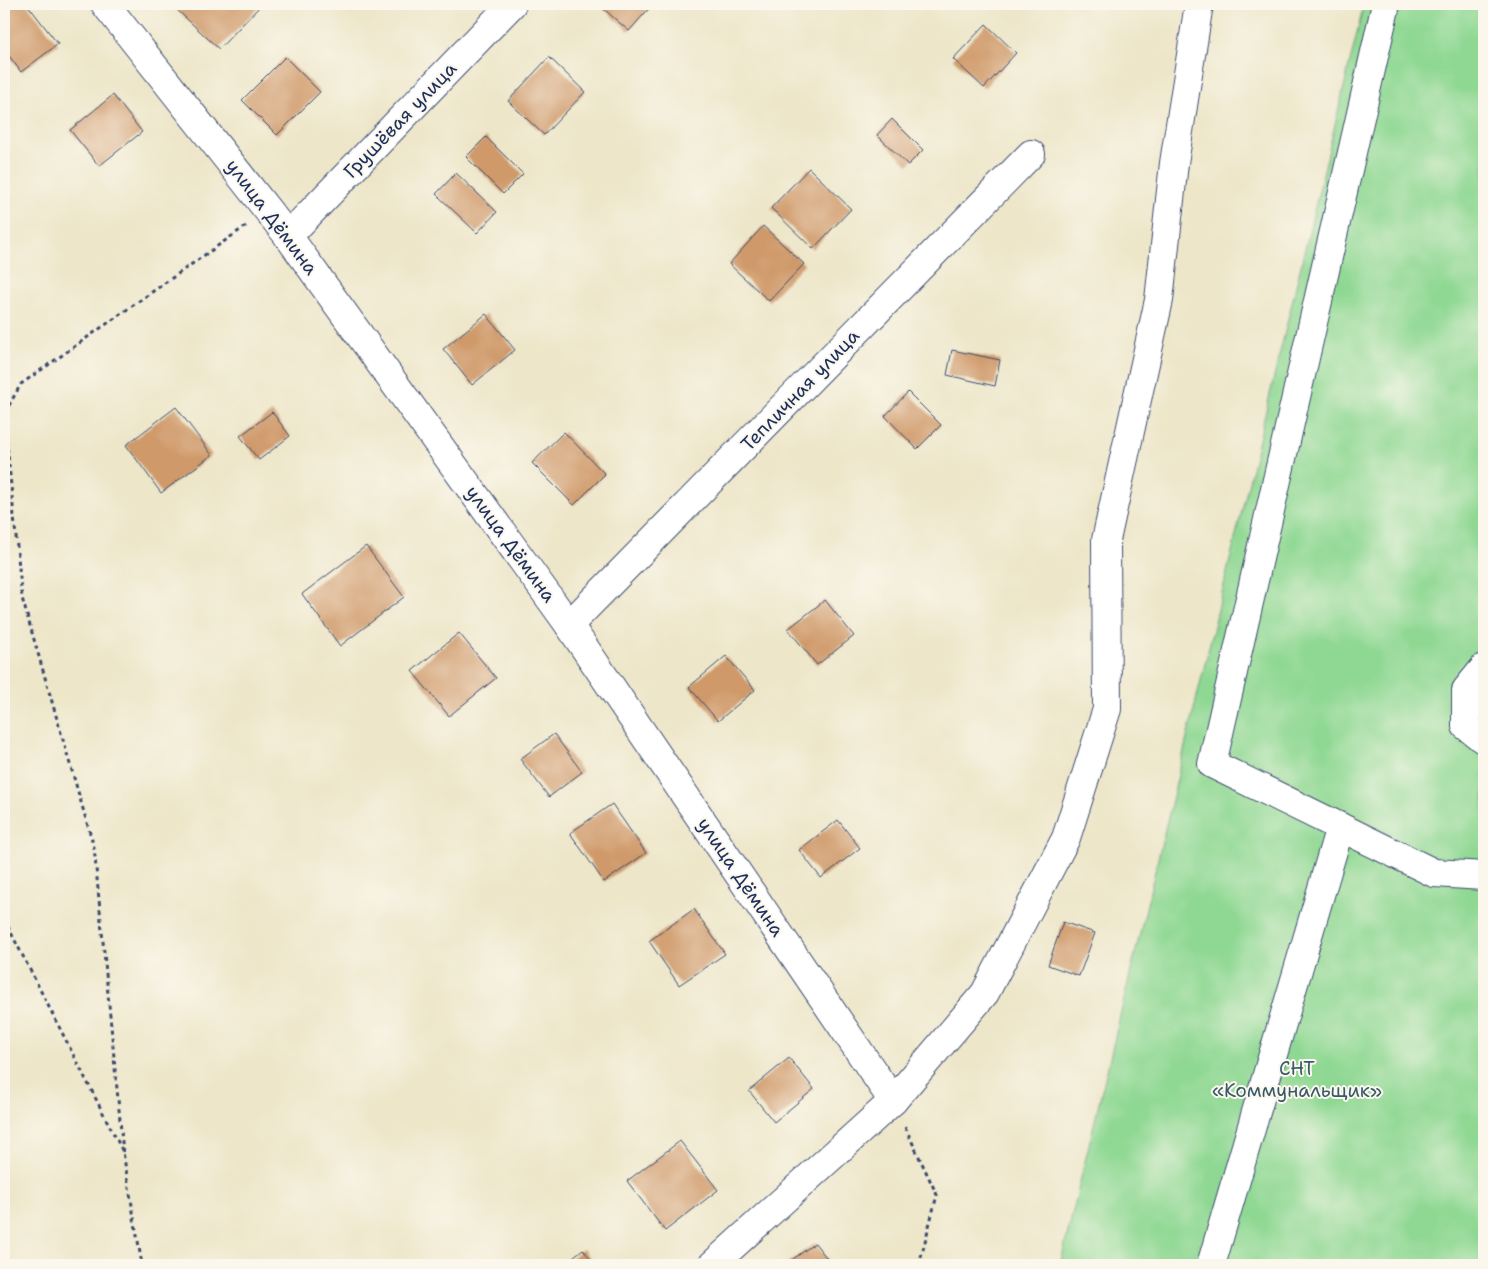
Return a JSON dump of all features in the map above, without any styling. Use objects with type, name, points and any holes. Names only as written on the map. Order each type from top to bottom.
[{"type":"street","name":"улица Дёмина","points":[[105,4],[269,210],[569,625],[893,1102]]},
{"type":"street","name":"Грушёвая улица","points":[[288,236],[512,4]]},
{"type":"street","points":[[712,1265],[893,1102],[985,993],[1032,907],[1066,838],[1107,709],[1106,540],[1160,300],[1174,163],[1199,4]]},
{"type":"street","points":[[1386,4],[1212,764],[1434,874],[1484,876]]},
{"type":"street","name":"Тепличная улица","points":[[569,625],[1031,154]]},
{"type":"street","points":[[1484,668],[1466,690],[1466,726],[1484,740]]},
{"type":"street","points":[[1211,1265],[1340,827]]},
{"type":"path","points":[[142,1265],[123,1152],[94,847],[22,598],[4,414],[21,384],[269,210]]},
{"type":"path","points":[[4,919],[123,1152]]},
{"type":"path","points":[[893,1102],[937,1194],[920,1265]]},
{"type":"green space","name":"СНТ «Коммунальщик»","points":[[1364,4],[1484,4],[1484,1265],[1060,1265]]},
{"type":"building","points":[[4,4],[27,4],[58,44],[21,72],[4,49]]},
{"type":"building","points":[[177,4],[258,4],[260,6],[219,49],[174,7]]},
{"type":"building","points":[[598,4],[653,4],[629,31]]},
{"type":"building","points":[[986,24],[1016,53],[984,88],[953,59]]},
{"type":"building","points":[[285,57],[320,92],[277,135],[242,100]]},
{"type":"building","points":[[549,57],[585,92],[544,135],[508,101]]},
{"type":"building","points":[[113,95],[142,132],[99,166],[70,130]]},
{"type":"building","points":[[892,119],[923,150],[908,165],[877,135]]},
{"type":"building","points":[[486,137],[523,174],[503,194],[466,157]]},
{"type":"building","points":[[809,168],[851,209],[813,249],[771,208]]},
{"type":"building","points":[[456,173],[497,212],[477,233],[436,194]]},
{"type":"building","points":[[763,226],[804,264],[769,301],[729,264]]},
{"type":"building","points":[[486,314],[515,350],[472,385],[443,349]]},
{"type":"building","points":[[952,350],[1000,360],[995,386],[947,375]]},
{"type":"building","points":[[908,392],[941,425],[917,449],[885,416]]},
{"type":"building","points":[[176,407],[212,455],[161,493],[126,445]]},
{"type":"building","points":[[272,412],[290,436],[259,460],[240,436]]},
{"type":"building","points":[[564,432],[605,474],[574,505],[532,463]]},
{"type":"building","points":[[366,546],[404,597],[340,646],[302,594]]},
{"type":"building","points":[[825,600],[854,636],[817,665],[788,629]]},
{"type":"building","points":[[459,633],[496,678],[449,716],[412,671]]},
{"type":"building","points":[[726,656],[755,690],[718,721],[689,687]]},
{"type":"building","points":[[554,734],[582,772],[549,797],[520,759]]},
{"type":"building","points":[[612,804],[646,853],[604,882],[570,833]]},
{"type":"building","points":[[838,820],[860,848],[821,878],[799,850]]},
{"type":"building","points":[[694,909],[725,954],[679,985],[649,941]]},
{"type":"building","points":[[1063,922],[1095,933],[1079,976],[1048,965]]},
{"type":"building","points":[[789,1058],[814,1089],[774,1122],[749,1091]]},
{"type":"building","points":[[680,1141],[718,1190],[665,1231],[627,1181]]},
{"type":"building","points":[[815,1243],[832,1265],[785,1265]]},
{"type":"building","points":[[583,1249],[595,1265],[563,1265]]}]
